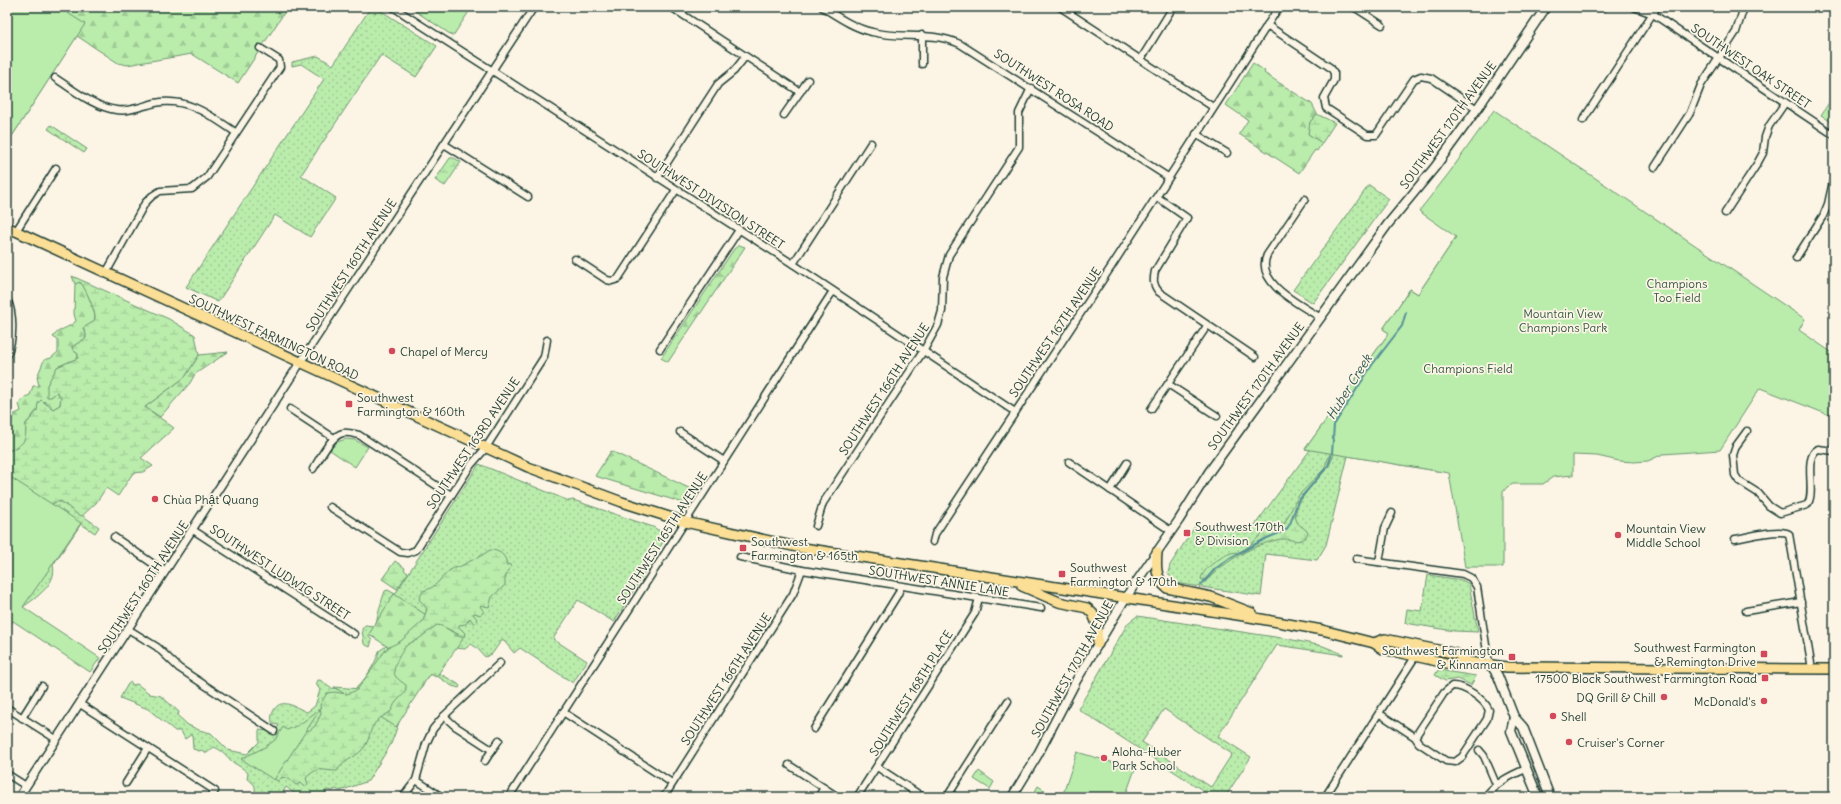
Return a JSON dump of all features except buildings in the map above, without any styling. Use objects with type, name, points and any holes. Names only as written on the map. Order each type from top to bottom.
[{"type":"main road","name":"SOUTHWEST 170TH AVENUE","points":[[1012,797],[1037,756],[1067,697],[1126,597],[1171,532],[1209,472],[1388,224],[1435,167],[1477,109],[1546,7]]},
{"type":"main road","name":"SOUTHWEST FARMINGTON ROAD","points":[[7,226],[485,449],[574,485],[685,522],[797,547],[1126,597],[1322,630],[1374,643],[1383,649],[1455,665],[1468,662],[1491,665],[1834,669]]},
{"type":"main road","points":[[1157,552],[1158,577],[1167,588],[1211,597],[1268,620]]},
{"type":"main road","points":[[1009,580],[1058,602],[1087,608],[1093,614],[1097,624],[1098,644]]},
{"type":"main road","name":"SOUTHWEST FARMINGTON ROAD","points":[[1374,643],[1385,639],[1457,654],[1468,662]]},
{"type":"main road","points":[[1491,665],[1498,676],[1514,717],[1523,727],[1550,797]]},
{"type":"main road","points":[[1514,717],[1511,731],[1538,797]]},
{"type":"street","name":"SOUTHWEST DIVISION STREET","points":[[393,7],[793,264],[1015,412]]},
{"type":"street","name":"SOUTHWEST 160TH AVENUE","points":[[19,797],[300,363],[534,7]]},
{"type":"street","points":[[671,7],[800,92]]},
{"type":"street","name":"SOUTHWEST ROSA ROAD","points":[[822,7],[831,9],[846,22],[872,32],[885,34],[922,35],[951,40],[960,44],[1168,177]]},
{"type":"street","points":[[1141,59],[1174,7]]},
{"type":"street","name":"SOUTHWEST 167TH AVENUE","points":[[933,542],[934,534],[1157,197],[1168,177],[1279,7]]},
{"type":"street","points":[[1354,7],[1382,26]]},
{"type":"street","points":[[1599,7],[1604,7]]},
{"type":"street","name":"SOUTHWEST OAK STREET","points":[[1634,7],[1653,14],[1834,135]]},
{"type":"street","points":[[1583,120],[1657,7]]},
{"type":"street","points":[[1655,167],[1690,113],[1700,85],[1720,58],[1736,32],[1744,7]]},
{"type":"street","points":[[1062,8],[1214,107]]},
{"type":"street","points":[[1267,25],[1328,65],[1335,73],[1334,80],[1326,93],[1323,103],[1329,110],[1371,137],[1376,135],[1417,76],[1426,76],[1431,78],[1477,109]]},
{"type":"street","points":[[922,35],[922,64]]},
{"type":"street","points":[[106,273],[145,203],[152,196],[160,191],[183,191],[192,189],[200,184],[206,177],[277,71],[280,62],[279,60],[260,48]]},
{"type":"street","points":[[657,178],[718,84],[734,71],[745,56]]},
{"type":"street","points":[[55,78],[88,99],[107,108],[126,111],[165,102],[182,103],[208,113],[235,132]]},
{"type":"street","points":[[784,115],[808,80]]},
{"type":"street","name":"SOUTHWEST 166TH AVENUE","points":[[816,526],[822,503],[924,350],[938,325],[942,312],[942,277],[945,265],[949,255],[1019,147],[1019,113],[1031,88]]},
{"type":"street","points":[[1725,213],[1757,164],[1762,153],[1769,126],[1785,103]]},
{"type":"street","points":[[1196,134],[1227,153]]},
{"type":"street","points":[[793,264],[871,143]]},
{"type":"street","points":[[444,144],[528,197]]},
{"type":"street","points":[[16,231],[56,168]]},
{"type":"street","points":[[1796,258],[1823,216],[1828,204],[1834,177]]},
{"type":"street","points":[[575,259],[607,280],[615,280],[620,276],[676,190]]},
{"type":"street","points":[[1157,197],[1187,218],[1155,271],[1153,281],[1154,286],[1159,292],[1207,326],[1255,357]]},
{"type":"street","points":[[1305,199],[1267,255],[1264,265],[1265,272],[1277,288],[1321,318]]},
{"type":"street","points":[[660,349],[739,230]]},
{"type":"street","name":"SOUTHWEST 165TH AVENUE","points":[[508,797],[834,291]]},
{"type":"street","points":[[7,298],[11,311],[12,325],[7,355]]},
{"type":"street","points":[[1151,409],[1207,326]]},
{"type":"street","name":"SOUTHWEST 163RD AVENUE","points":[[330,507],[398,551],[408,553],[418,548],[451,495],[471,465],[485,449],[544,357],[548,340]]},
{"type":"street","points":[[1168,384],[1217,416]]},
{"type":"street","points":[[290,409],[334,438]]},
{"type":"street","points":[[1747,431],[1736,446],[1733,455],[1735,476],[1739,481],[1758,493],[1769,506],[1780,513],[1807,505],[1811,498],[1810,472],[1813,454],[1818,449],[1834,451]]},
{"type":"street","points":[[313,469],[334,438],[344,432],[359,435],[451,495]]},
{"type":"street","points":[[680,432],[724,461]]},
{"type":"street","points":[[1069,462],[1171,532]]},
{"type":"street","points":[[1110,490],[1127,463]]},
{"type":"street","points":[[1379,562],[1385,528],[1392,513]]},
{"type":"street","name":"SOUTHWEST LUDWIG STREET","points":[[193,530],[354,634]]},
{"type":"street","points":[[1735,539],[1778,532],[1786,532],[1789,534],[1812,669]]},
{"type":"street","points":[[114,537],[165,572]]},
{"type":"street","name":"SOUTHWEST ANNIE LANE","points":[[740,557],[802,570],[1042,608]]},
{"type":"street","points":[[1356,559],[1463,574],[1470,578],[1477,587],[1487,652],[1491,665]]},
{"type":"street","name":"SOUTHWEST 166TH AVENUE","points":[[664,797],[793,594],[802,570]]},
{"type":"street","points":[[814,729],[898,594],[901,586]]},
{"type":"street","name":"SOUTHWEST 168TH PLACE","points":[[858,797],[975,613],[979,598]]},
{"type":"street","points":[[1746,611],[1801,602]]},
{"type":"street","points":[[128,629],[156,647],[179,668],[274,731]]},
{"type":"street","points":[[1325,797],[1380,714],[1415,657]]},
{"type":"street","points":[[403,797],[416,780],[426,744],[433,729],[444,716],[500,663]]},
{"type":"street","points":[[22,718],[42,686]]},
{"type":"street","points":[[1380,714],[1415,737],[1419,744],[1446,761],[1455,762],[1462,758],[1487,719],[1489,710],[1484,702],[1461,687],[1452,686],[1448,689],[1415,737]]},
{"type":"street","points":[[947,797],[1008,701]]},
{"type":"street","points":[[80,704],[215,791],[211,797]]},
{"type":"street","points":[[7,708],[56,740]]},
{"type":"street","points":[[563,712],[672,784]]},
{"type":"street","points":[[444,716],[455,726],[492,750]]},
{"type":"street","points":[[485,761],[499,740]]},
{"type":"street","points":[[126,783],[148,748]]},
{"type":"street","points":[[1479,750],[1484,756],[1496,784]]},
{"type":"street","points":[[789,765],[838,797]]},
{"type":"street","points":[[877,767],[922,797]]},
{"type":"street","points":[[1485,797],[1496,784],[1526,769]]},
{"type":"street","points":[[7,774],[26,786]]},
{"type":"street","points":[[416,780],[442,797]]},
{"type":"street","points":[[818,797],[824,788]]},
{"type":"green space","points":[[7,7],[288,7],[238,83],[192,54],[127,65],[118,63],[77,36],[7,144]]},
{"type":"green space","points":[[7,7],[65,7],[63,10],[85,24],[7,144]]},
{"type":"green space","points":[[371,7],[375,7],[437,46],[416,77],[381,55],[301,175],[336,198],[310,237],[275,215],[218,302],[186,287],[324,79],[301,64],[292,66],[292,62],[318,56],[333,65]]},
{"type":"green space","points":[[409,7],[472,7],[453,36]]},
{"type":"green space","points":[[1253,63],[1265,71],[1264,73],[1312,104],[1317,114],[1310,122],[1309,134],[1322,143],[1317,151],[1315,150],[1299,173],[1239,134],[1248,120],[1226,105]]},
{"type":"green space","points":[[1834,95],[1834,124],[1821,115]]},
{"type":"green space","name":"Mountain View Champions Park","points":[[1494,110],[1805,319],[1799,330],[1834,354],[1834,408],[1829,415],[1760,388],[1720,450],[1663,454],[1648,461],[1634,462],[1619,461],[1597,456],[1573,455],[1573,475],[1553,477],[1543,484],[1513,484],[1507,487],[1503,492],[1503,567],[1465,567],[1449,473],[1305,449],[1389,333],[1383,329],[1410,289],[1418,294],[1456,237],[1419,211],[1449,173]]},
{"type":"green space","points":[[1317,114],[1335,123],[1322,143],[1308,134],[1310,122]]},
{"type":"green space","points":[[51,125],[87,149],[84,153],[48,129]]},
{"type":"green space","points":[[450,158],[454,158],[461,162],[445,186],[435,180]]},
{"type":"green space","points":[[1369,185],[1389,199],[1313,303],[1293,290]]},
{"type":"green space","points":[[1456,237],[1453,470],[1437,471],[1348,456],[1326,545],[1317,560],[1266,554],[1261,596],[1175,583],[1168,573],[1170,565],[1196,525],[1249,533],[1310,450],[1305,449],[1389,333],[1383,329],[1410,289],[1418,294]]},
{"type":"green space","points":[[739,245],[745,247],[668,362],[661,358],[734,249]]},
{"type":"green space","points":[[72,276],[169,319],[195,335],[199,355],[185,377],[145,407],[174,428],[141,458],[153,466],[143,472],[133,473],[118,496],[106,488],[96,503],[82,516],[77,514],[61,501],[53,503],[7,582],[7,452],[23,442],[26,424],[37,411],[38,403],[41,400],[53,409],[60,405],[61,397],[57,392],[51,397],[47,397],[47,385],[57,367],[78,358],[78,354],[72,347],[86,338],[83,328],[92,323],[95,318],[92,305],[84,288],[80,282],[75,284]]},
{"type":"green space","points":[[77,282],[83,284],[93,308],[95,318],[93,322],[83,328],[86,338],[72,347],[78,354],[78,358],[57,367],[51,397],[57,392],[61,397],[60,405],[53,409],[44,401],[26,424],[26,440],[7,452],[7,426],[11,423],[13,415],[21,411],[19,404],[25,397],[30,395],[33,386],[39,386],[37,377],[44,360],[51,358],[58,352],[58,340],[53,337],[55,334],[76,321],[74,314],[75,284]]},
{"type":"green space","points":[[228,352],[195,374],[190,383],[160,417],[145,407],[185,377],[199,355]]},
{"type":"green space","points":[[346,439],[355,440],[368,447],[355,467],[330,450],[337,442]]},
{"type":"green space","points":[[611,451],[695,491],[687,504],[595,476]]},
{"type":"green space","points":[[1331,451],[1335,451],[1330,464],[1307,492],[1298,506],[1296,519],[1299,525],[1308,533],[1305,538],[1299,541],[1281,539],[1271,541],[1250,549],[1231,560],[1206,581],[1201,579],[1205,571],[1218,560],[1231,553],[1243,550],[1255,541],[1265,529],[1284,524],[1299,495],[1324,469]]},
{"type":"green space","points":[[479,464],[569,501],[573,500],[653,527],[663,533],[663,542],[614,622],[578,600],[553,639],[587,661],[573,683],[520,648],[514,653],[504,641],[501,641],[492,654],[485,657],[471,644],[465,649],[455,648],[423,683],[423,686],[415,695],[401,717],[391,744],[368,781],[340,791],[336,789],[332,791],[327,790],[323,797],[299,797],[286,787],[280,797],[253,797],[255,786],[247,779],[248,773],[221,751],[214,747],[207,753],[202,750],[199,751],[193,749],[192,734],[185,739],[181,731],[175,731],[148,709],[120,698],[128,684],[131,682],[132,685],[137,684],[150,694],[161,696],[179,712],[178,716],[188,725],[211,733],[228,750],[247,754],[259,742],[259,730],[268,731],[274,734],[279,725],[273,724],[272,720],[272,715],[276,707],[288,704],[307,712],[315,706],[320,690],[316,684],[318,680],[322,681],[331,688],[350,691],[354,689],[368,674],[378,656],[379,651],[392,642],[377,640],[370,635],[368,636],[372,640],[370,647],[364,644],[362,629],[365,625],[375,626],[385,591],[388,590],[395,594]]},
{"type":"green space","points":[[7,475],[81,523],[23,607],[100,658],[90,672],[13,621],[7,630]]},
{"type":"green space","points":[[56,501],[70,508],[99,527],[95,533],[81,524],[53,565],[54,572],[49,584],[40,595],[23,607],[7,582],[53,503]]},
{"type":"green space","points":[[490,550],[502,554],[507,565],[509,564],[511,566],[505,578],[505,585],[492,597],[489,607],[480,606],[484,612],[480,615],[475,613],[473,614],[477,619],[474,624],[470,618],[466,624],[459,625],[465,633],[464,637],[437,625],[417,640],[406,646],[397,661],[394,670],[396,677],[406,685],[406,691],[395,703],[391,711],[374,724],[367,743],[359,753],[343,764],[337,771],[314,771],[306,778],[308,784],[305,787],[301,783],[296,785],[289,779],[282,777],[278,781],[249,762],[288,737],[310,730],[315,726],[321,714],[320,705],[327,693],[334,692],[347,694],[357,690],[387,648],[401,641],[423,621],[427,609],[419,599],[423,591],[433,587],[453,568],[460,567]]},
{"type":"green space","points":[[395,561],[405,568],[404,570],[408,573],[397,589],[382,579]]},
{"type":"green space","points":[[1428,575],[1462,580],[1469,584],[1478,632],[1454,631],[1405,623],[1407,609],[1422,611]]},
{"type":"green space","points":[[394,594],[463,639],[436,677],[430,674],[396,727],[334,687],[361,689],[388,647],[369,634]]},
{"type":"green space","points":[[1137,616],[1288,639],[1323,646],[1343,655],[1277,645],[1218,736],[1251,757],[1225,797],[1213,797],[1078,709],[1128,623]],"holes":[[[1164,709],[1232,754],[1211,787],[1142,742]]]},
{"type":"green space","points":[[1438,670],[1476,676],[1471,685],[1458,679],[1445,681],[1435,675]]},
{"type":"green space","points":[[439,673],[458,684],[460,686],[459,688],[452,686],[437,676]]},
{"type":"green space","points":[[321,708],[274,780],[241,759],[265,747],[275,740],[283,727],[287,730],[299,725]]},
{"type":"green space","points":[[1077,752],[1135,769],[1125,797],[1062,797]]},
{"type":"green space","points":[[979,771],[994,782],[990,789],[974,779]]},
{"type":"green space","points":[[1038,786],[1055,797],[1032,797]]},
{"type":"waterway","name":"Huber Creek","points":[[1201,585],[1215,569],[1230,558],[1265,539],[1286,530],[1290,524],[1298,501],[1328,466],[1332,453],[1334,425],[1372,365],[1402,326],[1406,312]]},
{"type":"waterway","name":"Huber Creek","points":[[1042,797],[1044,791]]},
{"type":"place","name":"Chapel of Mercy","points":[[392,351]]},
{"type":"place","name":"Southwest Farmington & 160th","points":[[349,404]]},
{"type":"place","name":"Chùa Phật Quang","points":[[155,499]]},
{"type":"place","name":"Southwest 170th & Division","points":[[1187,533]]},
{"type":"place","name":"Mountain View Middle School","points":[[1618,535]]},
{"type":"place","name":"Southwest Farmington & 165th","points":[[743,548]]},
{"type":"place","name":"Southwest Farmington & 170th","points":[[1062,574]]},
{"type":"place","name":"Southwest Farmington & Remington Drive","points":[[1764,654]]},
{"type":"place","name":"Southwest Farmington & Kinnaman","points":[[1512,657]]},
{"type":"place","name":"17500 Block Southwest Farmington Road","points":[[1765,678]]},
{"type":"place","name":"DQ Grill & Chill","points":[[1664,697]]},
{"type":"place","name":"McDonald's","points":[[1764,701]]},
{"type":"place","name":"Shell","points":[[1553,716]]},
{"type":"place","name":"Cruiser's Corner","points":[[1569,742]]},
{"type":"place","name":"Aloha-Huber Park School","points":[[1104,758]]},
{"type":"park label","name":"Champions Too Field","points":[[1677,290]]},
{"type":"park label","name":"Champions Field","points":[[1468,368]]}]
